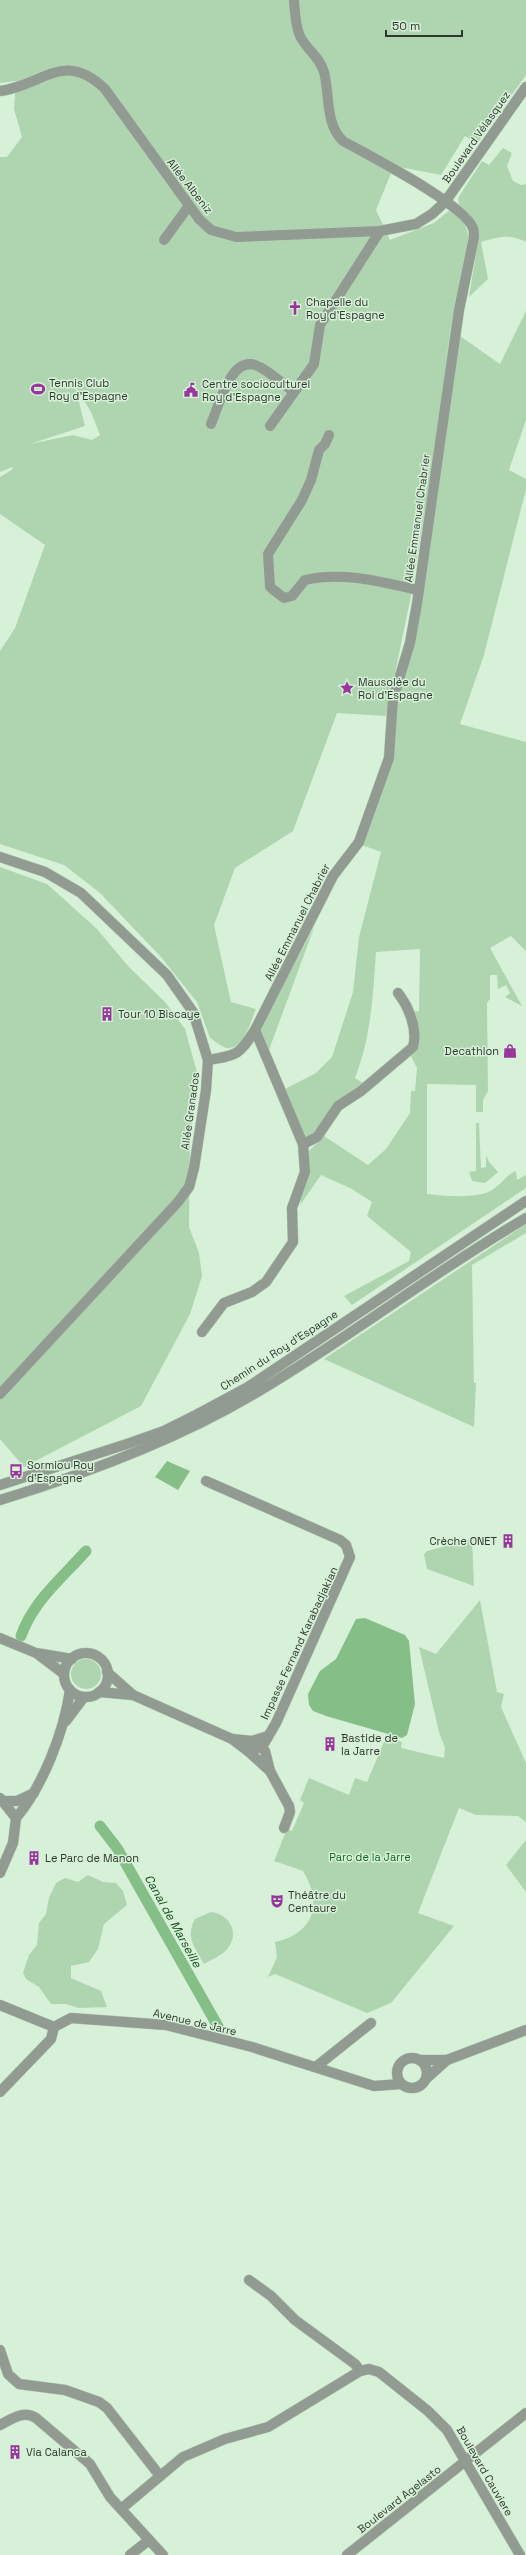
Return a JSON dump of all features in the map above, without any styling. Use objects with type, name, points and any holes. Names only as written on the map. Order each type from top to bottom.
[{"type":"street","name":"Allée Emmanuel Chabrier","points":[[208,1060],[233,1056],[242,1050],[255,1030],[333,876],[350,854],[361,835],[389,758],[393,699],[410,643],[459,310],[474,237],[474,228],[469,221],[445,202],[409,177],[343,142],[336,135],[331,120],[324,71],[318,59],[301,37],[296,24],[294,0]]},
{"type":"street","name":"Allée Albeniz","points":[[0,91],[20,86],[58,70],[81,73],[93,79],[105,89],[188,207],[211,230],[236,237],[397,229],[416,224],[432,214],[445,202]]},
{"type":"street","name":"Boulevard Vélasquez","points":[[445,202],[526,87]]},
{"type":"street","points":[[164,240],[188,207]]},
{"type":"street","points":[[270,426],[314,364],[320,325],[380,231]]},
{"type":"street","points":[[211,424],[233,371],[246,364],[256,365],[294,392]]},
{"type":"street","points":[[329,435],[325,444],[318,450],[311,480],[302,500],[268,554],[270,587],[284,598],[292,596],[305,580],[320,577],[343,576],[419,590]]},
{"type":"street","name":"Allée Granados","points":[[0,857],[45,872],[66,883],[81,893],[146,954],[167,975],[186,999],[193,1012],[208,1060],[206,1090],[189,1187],[178,1202],[0,1394]]},
{"type":"street","points":[[303,1144],[317,1136],[338,1106],[362,1091],[413,1047],[415,1040],[413,1023],[398,993]]},
{"type":"street","points":[[202,1332],[224,1303],[252,1292],[266,1282],[288,1253],[293,1242],[292,1208],[305,1172],[303,1144],[255,1030]]},
{"type":"street","name":"Chemin du Roy d'Espagne","points":[[0,1485],[158,1433],[248,1387],[526,1201]]},
{"type":"street","name":"Chemin du Roy d'Espagne","points":[[0,1500],[101,1464],[174,1434],[258,1392],[526,1218]]},
{"type":"street","name":"Impasse Fernand Karabadjakian","points":[[206,1481],[340,1540],[348,1550],[350,1557],[345,1572],[285,1706],[262,1746]]},
{"type":"street","points":[[0,1638],[36,1653],[72,1659]]},
{"type":"street","points":[[0,1874],[13,1842],[16,1818],[34,1793],[64,1722],[70,1690],[64,1674],[36,1653]]},
{"type":"street","points":[[64,1674],[72,1659],[82,1654],[93,1655],[102,1662],[107,1672],[133,1695],[232,1739],[250,1746],[262,1746],[270,1771],[290,1812],[284,1828]]},
{"type":"street","points":[[99,1692],[106,1683],[107,1672]]},
{"type":"street","points":[[70,1690],[84,1697]]},
{"type":"street","points":[[64,1722],[84,1697],[99,1692],[133,1695]]},
{"type":"street","name":"Impasse Fernand Karabadjakian","points":[[250,1746],[268,1736]]},
{"type":"street","points":[[250,1746],[270,1771]]},
{"type":"street","points":[[2,1800],[16,1801],[34,1793]]},
{"type":"street","points":[[2,1800],[16,1818]]},
{"type":"street","points":[[0,2005],[54,2027],[51,2039],[0,2092]]},
{"type":"street","name":"Avenue de Jarre","points":[[54,2027],[71,2018],[166,2025],[317,2066],[374,2086],[388,2085],[399,2080]]},
{"type":"street","points":[[317,2066],[371,2023]]},
{"type":"street","points":[[447,2060],[417,2088],[411,2089],[399,2080],[397,2069],[405,2059],[447,2060],[526,2030]]},
{"type":"street","points":[[421,2060],[427,2068],[427,2078]]},
{"type":"street","points":[[121,2509],[183,2457],[226,2439],[268,2427],[361,2371],[355,2364],[295,2320],[271,2296],[249,2280]]},
{"type":"street","points":[[0,2350],[8,2374],[19,2384],[65,2390],[99,2402],[107,2408],[160,2476]]},
{"type":"street","name":"Boulevard Cauviere","points":[[361,2371],[369,2369],[379,2372],[435,2417],[447,2430],[520,2555]]},
{"type":"street","name":"Boulevard Agelasto","points":[[347,2555],[526,2413]]},
{"type":"street","points":[[0,2425],[20,2415],[30,2414],[36,2418],[90,2464],[110,2497],[163,2555]]},
{"type":"street","points":[[130,2555],[149,2540]]},
{"type":"green space","points":[[0,0],[526,0],[526,75],[477,144],[465,136],[441,175],[394,166],[376,210],[390,240],[434,223],[451,209],[464,222],[469,237],[450,332],[436,441],[411,596],[386,716],[337,713],[293,831],[235,868],[214,925],[231,1002],[256,1009],[246,1033],[238,1044],[233,1047],[227,1048],[210,1038],[197,1002],[160,956],[100,893],[64,865],[0,844],[0,651],[15,628],[45,545],[0,514],[0,477],[13,469],[12,467],[0,472],[0,157],[7,157],[22,137],[14,109],[16,81],[0,83]],"holes":[[[75,386],[91,412],[100,435],[92,440],[73,435],[30,444],[85,426]]]},
{"type":"green space","points":[[503,148],[512,153],[507,166],[513,181],[521,185],[526,184],[526,242],[515,238],[498,237],[481,242],[488,279],[469,297],[478,242],[469,217],[459,205],[458,198],[482,161],[489,165]]},
{"type":"green space","points":[[526,311],[526,420],[509,470],[526,479],[526,489],[484,655],[460,724],[526,742],[526,951],[511,936],[490,948],[522,1006],[505,997],[510,993],[506,985],[498,989],[497,975],[490,975],[490,999],[487,1003],[488,1091],[483,1100],[483,1112],[476,1112],[476,1085],[427,1084],[427,1194],[461,1196],[479,1195],[492,1190],[516,1171],[517,1180],[526,1175],[526,1188],[352,1305],[344,1296],[409,1261],[411,1252],[367,1216],[372,1202],[352,1189],[321,1175],[300,1205],[308,1152],[324,1136],[368,1165],[386,1149],[410,1113],[411,1091],[415,1091],[417,1068],[411,1056],[417,1048],[412,1012],[419,1011],[420,949],[376,952],[368,1032],[355,1078],[363,1083],[349,1093],[315,1136],[305,1139],[285,1089],[316,1073],[332,1057],[353,992],[359,937],[381,852],[362,845],[396,712],[460,336],[500,364]]},
{"type":"green space","points":[[0,867],[47,884],[96,928],[129,967],[165,1002],[185,1029],[198,1076],[190,1137],[189,1227],[199,1253],[202,1276],[190,1314],[141,1406],[24,1467],[0,1439]]},
{"type":"green space","points":[[315,925],[269,1050],[260,1030]]},
{"type":"green space","points":[[476,1123],[479,1123],[481,1168],[486,1167],[486,1155],[489,1162],[498,1172],[485,1183],[472,1181],[469,1172],[476,1171]]},
{"type":"green space","points":[[526,1224],[526,1233],[472,1265],[474,1383],[476,1383],[474,1427],[324,1359]]},
{"type":"green space","points":[[472,1539],[474,1586],[427,1569],[424,1554],[427,1551]]},
{"type":"green space","name":"Parc de la Jarre","points":[[480,1600],[497,1692],[504,1694],[501,1707],[526,1763],[526,1822],[518,1816],[476,1815],[459,1808],[418,1913],[454,1926],[391,2003],[367,2013],[275,1974],[268,1977],[277,1957],[275,1942],[288,1938],[299,1932],[311,1916],[313,1895],[303,1871],[274,1861],[287,1829],[292,1831],[304,1803],[300,1800],[309,1778],[349,1795],[355,1778],[367,1782],[386,1737],[402,1742],[401,1748],[444,1758],[445,1748],[439,1732],[419,1647],[436,1654]]},
{"type":"green space","points":[[86,1659],[97,1663],[101,1674],[97,1685],[86,1689],[75,1685],[71,1674],[75,1663]]},
{"type":"green space","points":[[526,1840],[526,1892],[506,1865]]},
{"type":"green space","points":[[88,1875],[103,1882],[116,1883],[123,1891],[127,1905],[104,1924],[98,1949],[89,1962],[71,1966],[71,1978],[101,1991],[107,2007],[79,2008],[66,2004],[51,2004],[39,1987],[26,1979],[23,1973],[29,1955],[37,1945],[39,1923],[46,1914],[49,1898],[56,1883],[65,1878],[78,1882]]},
{"type":"green space","points":[[211,1912],[223,1916],[227,1920],[233,1930],[233,1936],[226,1951],[204,1964],[192,1942],[191,1931],[195,1919]]},
{"type":"shaded area","points":[[167,1461],[190,1471],[178,1490],[155,1477]]},
{"type":"shaded area","points":[[365,1618],[405,1635],[409,1641],[415,1704],[407,1735],[402,1738],[326,1716],[313,1711],[309,1705],[308,1694],[320,1671],[336,1659],[356,1619]]},
{"type":"waterway","name":"Canal de Marseille","points":[[21,1636],[26,1623],[49,1590],[86,1551]]},
{"type":"waterway","name":"Canal de Marseille","points":[[100,1826],[117,1848],[220,2030]]},
{"type":"place","name":"Chapelle du Roy d’Espagne","points":[[295,308]]},
{"type":"place","name":"Tennis Club Roy d'Espagne","points":[[38,389]]},
{"type":"place","name":"Centre socioculturel Roy d'Espagne","points":[[191,390]]},
{"type":"place","name":"Mausolée du Roi d’Espagne","points":[[347,688]]},
{"type":"place","name":"Tour 10 Biscaye","points":[[107,1014]]},
{"type":"place","name":"Decathlon","points":[[510,1051]]},
{"type":"place","name":"Sormiou Roy d'Espagne","points":[[16,1471]]},
{"type":"place","name":"Crèche ONET","points":[[508,1541]]},
{"type":"place","name":"Bastide de la Jarre","points":[[330,1744]]},
{"type":"place","name":"Le Parc de Manon","points":[[34,1858]]},
{"type":"place","name":"Théâtre du Centaure","points":[[277,1901]]},
{"type":"place","name":"Via Calanca","points":[[15,2452]]}]
